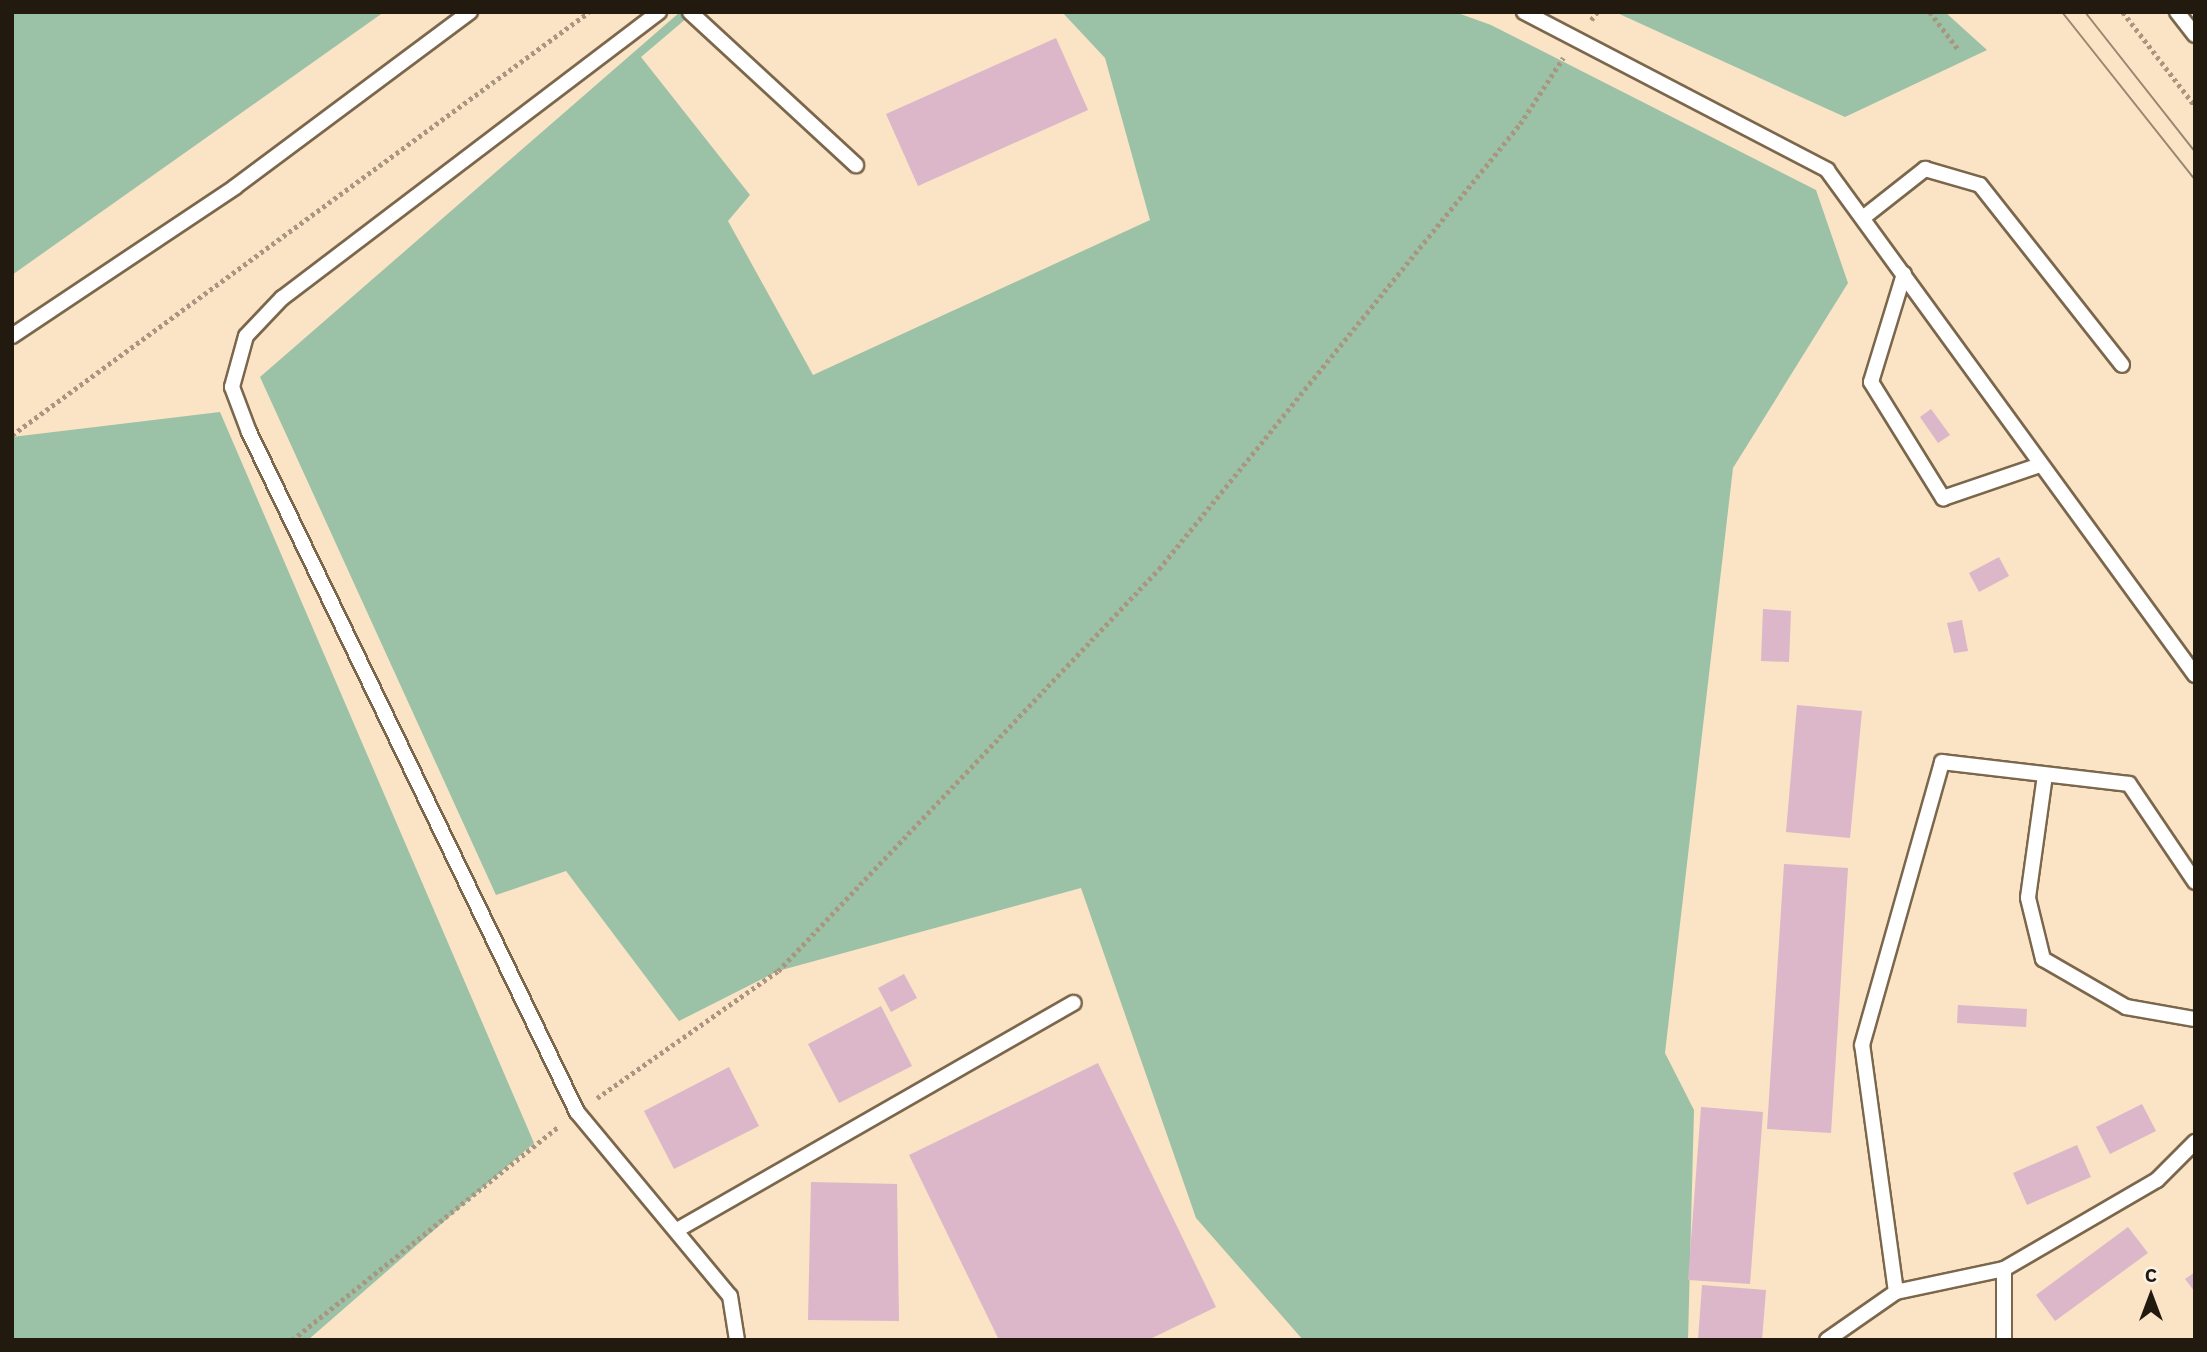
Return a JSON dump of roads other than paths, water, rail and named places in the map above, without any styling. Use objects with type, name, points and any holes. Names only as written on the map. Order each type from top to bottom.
[{"type":"lane","points":[[12,336],[235,187],[470,12]]},
{"type":"lane","points":[[659,12],[282,298],[246,336],[232,387],[249,432],[577,1112],[730,1296],[737,1340]]},
{"type":"lane","points":[[690,12],[856,165]]},
{"type":"lane","points":[[1524,12],[1574,41],[1827,170],[1864,217],[2040,465],[2195,676]]},
{"type":"lane","points":[[2177,12],[2195,35]]},
{"type":"lane","points":[[1864,217],[1925,169],[1980,185],[2122,365]]},
{"type":"lane","points":[[1905,274],[1871,382],[1943,498],[2040,465]]},
{"type":"lane","points":[[1896,1292],[1863,1045],[1942,762],[2129,784],[2195,882]]},
{"type":"lane","points":[[2045,775],[2028,898],[2043,959],[2126,1007],[2195,1019]]},
{"type":"lane","points":[[677,1230],[1074,1003]]},
{"type":"lane","points":[[1827,1340],[1896,1292],[2004,1269],[2157,1180],[2195,1142]]},
{"type":"lane","points":[[2004,1269],[2004,1340]]},
{"type":"tram line","points":[[2062,12],[2195,180]]},
{"type":"tram line","points":[[2085,12],[2195,152]]}]
